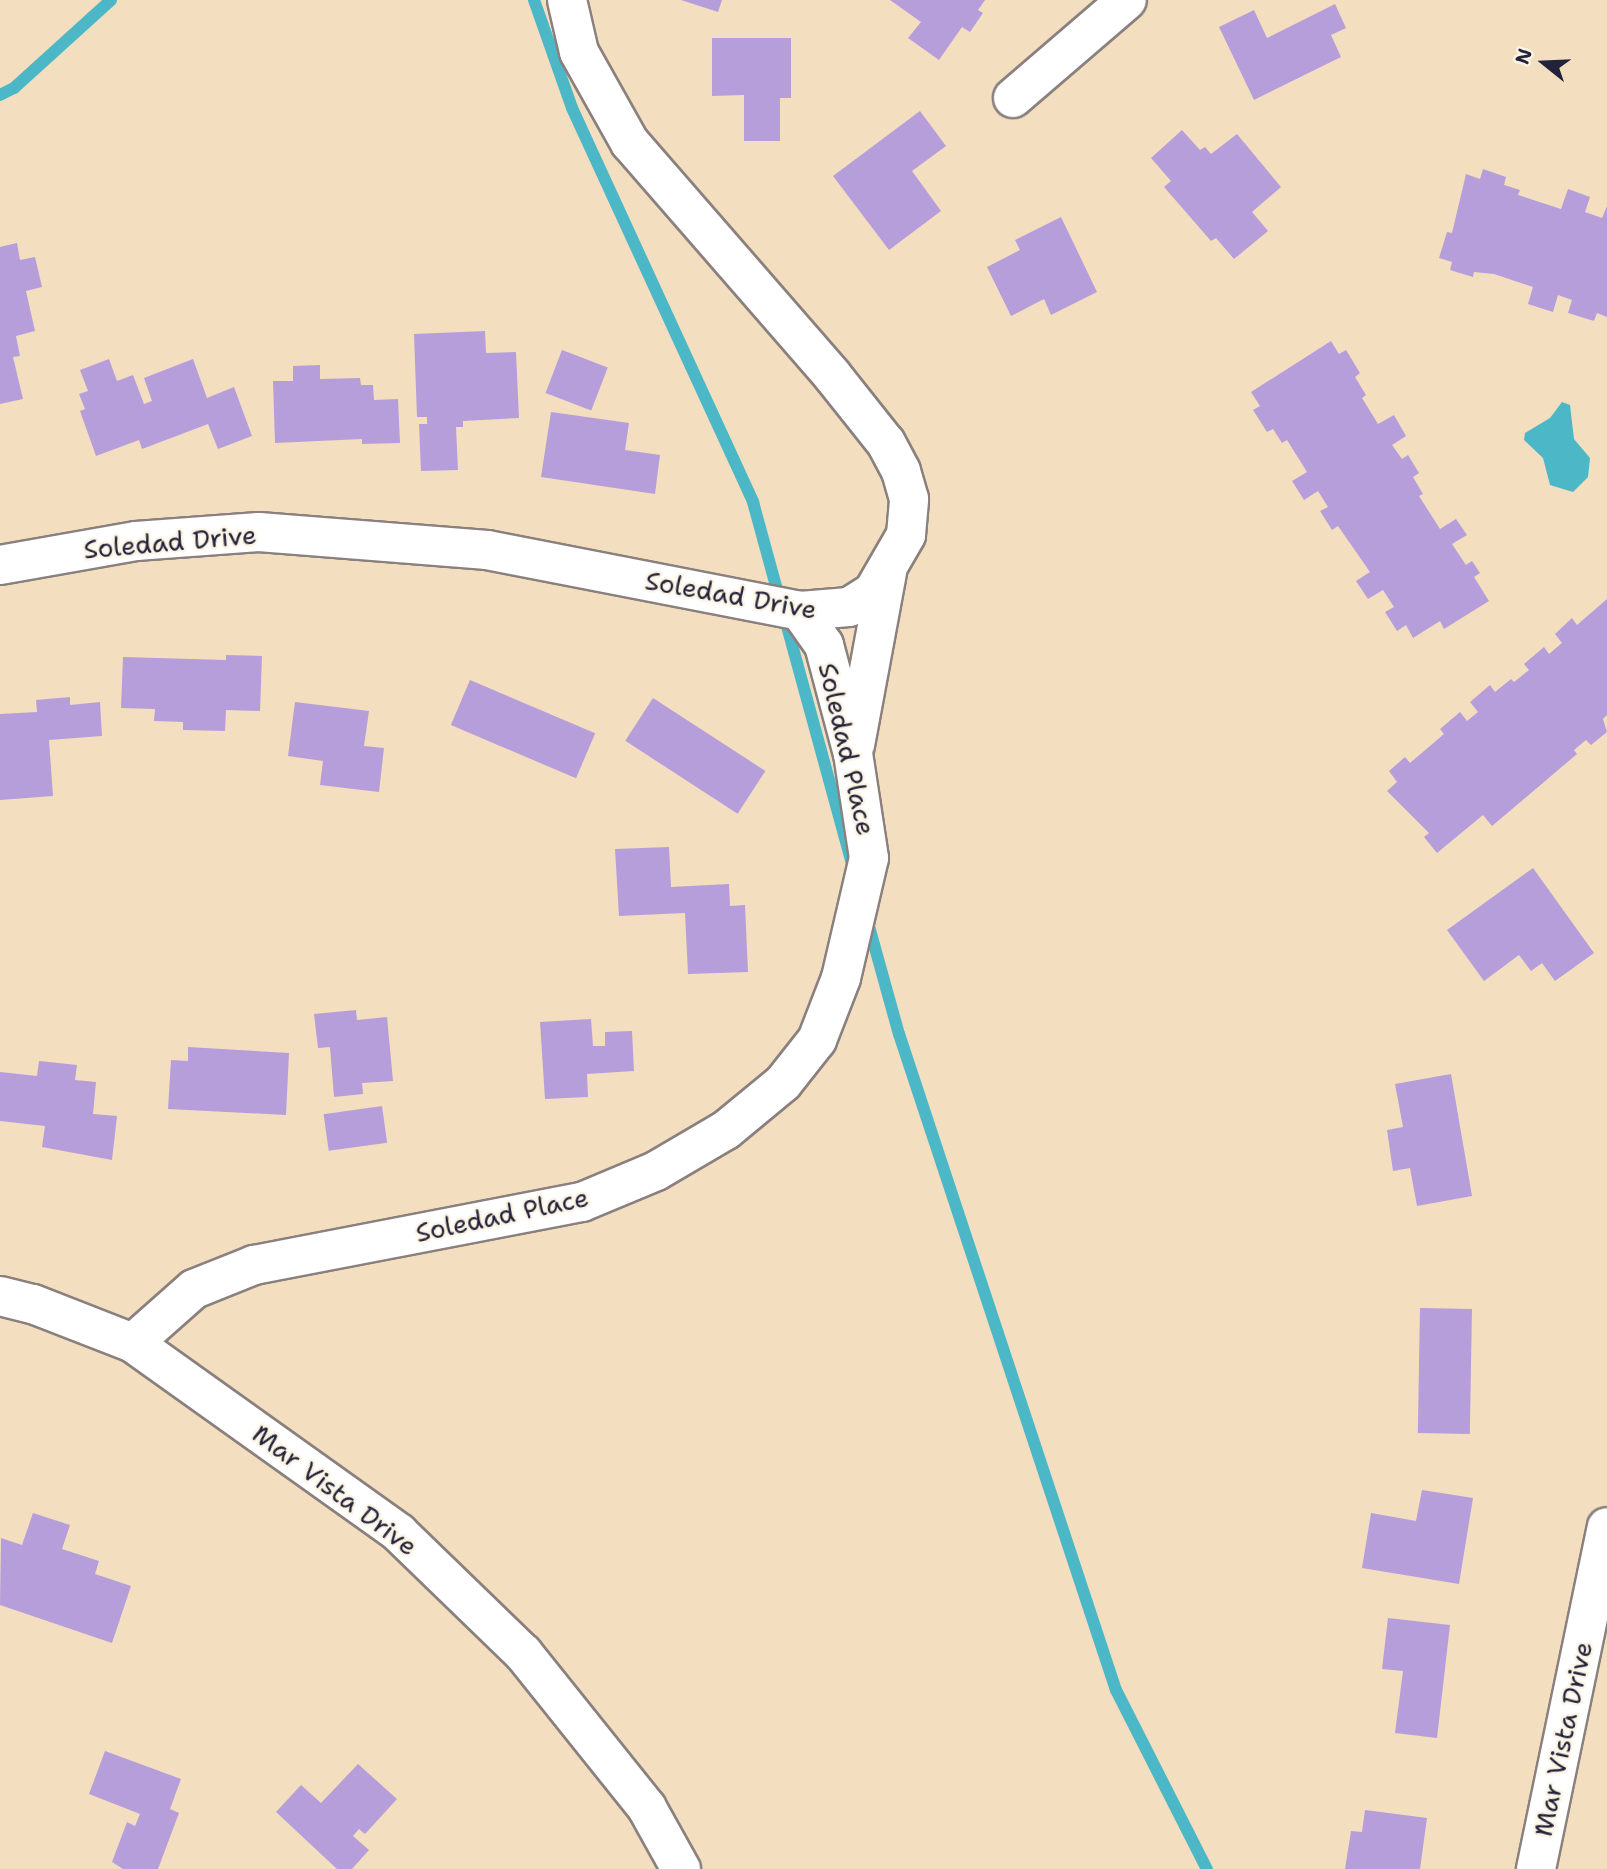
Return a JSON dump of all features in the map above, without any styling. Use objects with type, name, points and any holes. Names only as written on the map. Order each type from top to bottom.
[{"type":"street","name":"Soledad Drive","points":[[0,565],[136,541],[260,532],[487,550],[800,611],[849,607],[873,592],[906,535],[909,499],[887,443],[630,143],[579,52],[568,0]]},
{"type":"street","points":[[1013,98],[1127,0]]},
{"type":"street","points":[[853,754],[887,572]]},
{"type":"street","name":"Soledad Place","points":[[133,1343],[194,1289],[254,1265],[582,1202],[656,1171],[726,1130],[783,1083],[817,1040],[841,978],[869,858],[853,754],[824,645],[800,611]]},
{"type":"street","name":"Mar Vista Drive","points":[[0,1296],[33,1304],[133,1343],[399,1533],[523,1653],[647,1808],[681,1869]]},
{"type":"street","name":"Mar Vista Drive","points":[[1536,1869],[1607,1527]]},
{"type":"water","points":[[1562,402],[1570,405],[1574,439],[1590,458],[1588,477],[1573,492],[1550,485],[1543,458],[1524,440],[1525,433],[1550,418]]},
{"type":"building","points":[[681,0],[722,0],[718,12]]},
{"type":"building","points":[[890,0],[985,0],[978,10],[983,13],[970,32],[962,27],[939,60],[908,38],[921,22]]},
{"type":"building","points":[[1335,4],[1346,28],[1331,35],[1341,57],[1254,100],[1219,27],[1254,10],[1267,38]]},
{"type":"building","points":[[712,38],[791,38],[791,98],[780,98],[780,141],[744,141],[744,95],[712,96]]},
{"type":"building","points":[[920,111],[946,146],[912,171],[941,211],[889,250],[833,176]]},
{"type":"building","points":[[1182,130],[1200,150],[1205,147],[1211,154],[1237,134],[1281,187],[1252,212],[1268,231],[1234,259],[1216,238],[1211,241],[1164,187],[1171,181],[1151,158]]},
{"type":"building","points":[[1483,169],[1506,177],[1504,185],[1520,190],[1518,195],[1561,209],[1568,189],[1590,197],[1585,212],[1602,218],[1607,206],[1607,317],[1597,313],[1594,321],[1568,313],[1572,300],[1558,295],[1553,312],[1528,304],[1533,287],[1494,274],[1474,272],[1473,277],[1450,270],[1452,262],[1439,258],[1447,232],[1452,233],[1466,174],[1480,179]]},
{"type":"building","points":[[1061,217],[1097,292],[1051,315],[1044,299],[1011,316],[987,267],[1020,250],[1015,240]]},
{"type":"building","points":[[17,243],[20,260],[35,257],[42,287],[26,291],[35,331],[16,336],[20,356],[13,357],[23,399],[0,404],[0,247]]},
{"type":"building","points":[[485,331],[486,353],[516,352],[519,418],[463,421],[463,427],[456,427],[458,470],[421,471],[419,424],[427,424],[427,417],[417,417],[414,334]]},
{"type":"building","points":[[1331,341],[1339,354],[1346,350],[1360,373],[1355,377],[1366,395],[1362,398],[1378,424],[1394,415],[1406,436],[1392,445],[1402,459],[1408,455],[1419,473],[1413,477],[1423,494],[1419,496],[1440,529],[1456,519],[1467,535],[1452,544],[1466,565],[1472,561],[1480,573],[1474,577],[1489,601],[1444,629],[1440,621],[1413,638],[1406,625],[1397,631],[1385,612],[1394,607],[1383,590],[1368,599],[1356,581],[1370,572],[1338,526],[1332,530],[1320,511],[1328,507],[1318,491],[1304,500],[1292,481],[1307,472],[1287,440],[1282,443],[1273,429],[1267,432],[1253,410],[1260,406],[1251,392]]},
{"type":"building","points":[[562,350],[608,368],[591,411],[546,393]]},
{"type":"building","points":[[109,359],[117,381],[133,375],[144,404],[152,401],[144,378],[193,359],[207,398],[234,387],[252,436],[218,449],[208,424],[142,449],[139,440],[96,456],[80,411],[85,409],[79,394],[88,391],[80,370]]},
{"type":"building","points":[[320,365],[320,379],[360,378],[361,385],[373,385],[374,400],[398,399],[400,443],[362,444],[362,439],[275,443],[273,381],[293,381],[293,366]]},
{"type":"building","points":[[551,412],[629,423],[625,450],[660,455],[655,494],[541,477]]},
{"type":"building","points":[[1607,599],[1607,715],[1603,719],[1607,732],[1591,745],[1586,740],[1574,750],[1577,754],[1492,826],[1483,815],[1437,853],[1424,837],[1429,833],[1387,791],[1397,782],[1389,771],[1405,757],[1410,763],[1444,734],[1440,729],[1460,712],[1467,721],[1478,712],[1470,702],[1490,685],[1495,692],[1511,679],[1514,682],[1529,670],[1524,664],[1544,647],[1549,654],[1562,643],[1555,634],[1572,618],[1577,625]]},
{"type":"building","points":[[226,655],[262,656],[260,711],[226,710],[225,731],[183,730],[183,722],[154,721],[155,709],[121,708],[123,657],[226,660]]},
{"type":"building","points":[[470,680],[595,733],[576,778],[451,725]]},
{"type":"building","points":[[70,697],[70,705],[100,702],[102,736],[49,740],[53,796],[0,800],[0,714],[37,712],[36,700]]},
{"type":"building","points":[[653,698],[765,771],[738,814],[625,741]]},
{"type":"building","points":[[295,702],[369,711],[364,746],[384,748],[379,792],[320,785],[323,761],[288,756]]},
{"type":"building","points":[[669,847],[671,887],[729,884],[730,906],[745,905],[748,972],[688,974],[685,913],[619,916],[615,849]]},
{"type":"building","points":[[1533,868],[1594,953],[1555,981],[1542,963],[1531,971],[1519,955],[1484,981],[1447,930]]},
{"type":"building","points":[[356,1010],[357,1020],[387,1017],[393,1081],[362,1083],[363,1094],[334,1097],[330,1047],[318,1048],[314,1014]]},
{"type":"building","points":[[591,1019],[593,1046],[605,1046],[605,1032],[632,1031],[634,1071],[587,1074],[588,1097],[545,1099],[540,1022]]},
{"type":"building","points":[[188,1047],[289,1053],[286,1115],[168,1109],[171,1060],[188,1061]]},
{"type":"building","points":[[39,1061],[77,1065],[75,1080],[96,1082],[93,1114],[117,1116],[112,1160],[42,1147],[45,1126],[0,1121],[0,1072],[37,1076]]},
{"type":"building","points":[[1451,1074],[1472,1196],[1417,1206],[1410,1168],[1393,1171],[1387,1130],[1403,1127],[1395,1084]]},
{"type":"building","points":[[382,1106],[387,1143],[329,1151],[324,1114]]},
{"type":"building","points":[[1420,1308],[1472,1309],[1470,1434],[1418,1433]]},
{"type":"building","points":[[1422,1490],[1473,1498],[1459,1584],[1362,1568],[1371,1513],[1416,1521]]},
{"type":"building","points":[[33,1513],[70,1525],[62,1549],[99,1561],[95,1574],[131,1586],[112,1643],[0,1605],[1,1538],[22,1545]]},
{"type":"building","points":[[1388,1618],[1450,1625],[1437,1738],[1395,1733],[1403,1671],[1382,1669]]},
{"type":"building","points":[[105,1751],[181,1779],[170,1809],[179,1813],[158,1869],[123,1869],[112,1862],[127,1822],[135,1826],[140,1814],[89,1794]]},
{"type":"building","points":[[358,1764],[397,1799],[365,1834],[359,1829],[353,1836],[369,1850],[352,1869],[337,1869],[276,1812],[301,1785],[321,1803]]},
{"type":"building","points":[[1365,1810],[1427,1818],[1420,1869],[1345,1869],[1351,1831],[1362,1832]]},
{"type":"waterway","points":[[0,95],[14,88],[111,0]]},
{"type":"waterway","points":[[534,0],[572,108],[753,502],[852,864]]},
{"type":"waterway","points":[[867,919],[899,1034],[1116,1690],[1207,1869]]}]
